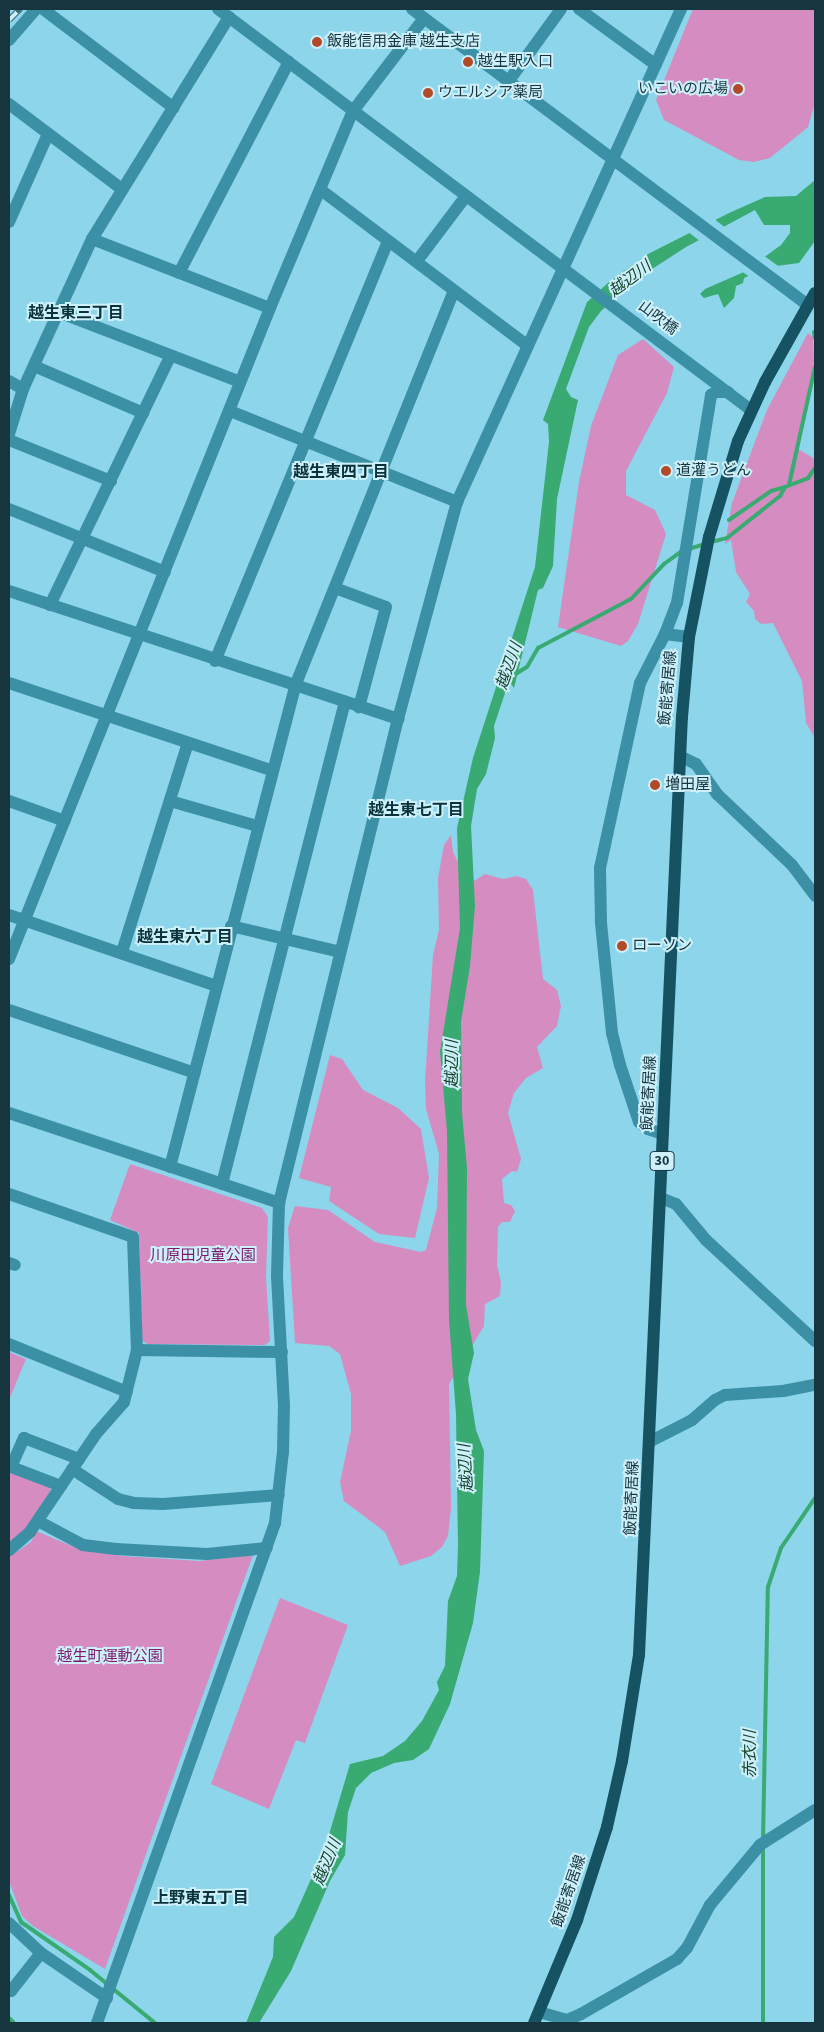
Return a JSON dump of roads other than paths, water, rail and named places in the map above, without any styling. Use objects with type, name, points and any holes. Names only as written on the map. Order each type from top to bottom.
[{"type":"main road","name":"飯能寄居線","points":[[536,2018],[587,1893],[622,1761],[642,1630],[680,756],[689,637],[720,498],[751,410],[815,293]]},
{"type":"street","points":[[9,40],[36,9]]},
{"type":"street","points":[[43,9],[174,108]]},
{"type":"street","name":"山吹橋","points":[[218,9],[466,196],[565,268],[751,410]]},
{"type":"street","points":[[412,9],[614,162],[808,305]]},
{"type":"street","points":[[508,82],[561,9]]},
{"type":"street","points":[[579,9],[656,65]]},
{"type":"street","points":[[97,2023],[267,1548],[279,1494],[284,1452],[282,1352],[277,1276],[279,1202],[398,719],[457,502],[614,162],[682,9]]},
{"type":"street","points":[[9,434],[23,389],[92,238],[229,17]]},
{"type":"street","points":[[9,959],[66,821],[270,308],[354,111],[424,18]]},
{"type":"street","points":[[179,273],[289,62]]},
{"type":"street","points":[[9,104],[122,189]]},
{"type":"street","points":[[9,222],[48,134]]},
{"type":"street","points":[[321,190],[388,241],[418,261],[454,291],[528,346]]},
{"type":"street","points":[[418,261],[466,196]]},
{"type":"street","points":[[92,238],[270,308]]},
{"type":"street","points":[[215,661],[388,241]]},
{"type":"street","points":[[170,1167],[271,770],[295,686],[454,291]]},
{"type":"street","points":[[58,312],[170,357],[240,382]]},
{"type":"street","points":[[50,605],[170,357]]},
{"type":"street","points":[[34,366],[142,413]]},
{"type":"street","points":[[9,381],[23,389]]},
{"type":"street","points":[[663,1134],[648,1129],[639,1122],[628,1094],[612,1033],[602,922],[600,868],[640,683],[665,634],[677,603],[711,395],[716,392],[728,392]]},
{"type":"street","points":[[230,411],[457,502]]},
{"type":"street","points":[[9,440],[110,481]]},
{"type":"street","points":[[9,509],[165,572]]},
{"type":"street","points":[[335,588],[386,607],[360,707]]},
{"type":"street","points":[[9,591],[215,661],[398,719]]},
{"type":"street","points":[[665,634],[689,637]]},
{"type":"street","points":[[9,683],[271,770]]},
{"type":"street","points":[[222,1184],[344,703]]},
{"type":"street","points":[[122,952],[188,743]]},
{"type":"street","points":[[680,756],[696,764],[717,794],[792,865],[815,896]]},
{"type":"street","points":[[9,801],[66,821]]},
{"type":"street","points":[[170,801],[257,826]]},
{"type":"street","points":[[9,915],[122,952],[216,986]]},
{"type":"street","points":[[231,926],[340,952]]},
{"type":"street","points":[[9,1010],[194,1073]]},
{"type":"street","points":[[9,1113],[279,1202]]},
{"type":"street","points":[[9,1194],[133,1237],[137,1350],[124,1402],[75,1464],[38,1521],[9,1550]]},
{"type":"street","points":[[661,1198],[676,1204],[706,1240],[815,1341]]},
{"type":"street","points":[[9,1344],[127,1392]]},
{"type":"street","points":[[137,1350],[282,1352]]},
{"type":"street","points":[[651,1441],[692,1420],[715,1400],[725,1395],[783,1392],[815,1385]]},
{"type":"street","points":[[61,1486],[11,1467],[24,1438],[75,1464],[118,1499],[134,1503],[163,1504],[279,1494]]},
{"type":"street","points":[[38,1521],[83,1545],[116,1550],[207,1554],[267,1548]]},
{"type":"street","points":[[536,2018],[567,2020],[581,2014],[677,1959],[687,1948],[710,1905],[760,1845],[815,1810]]},
{"type":"street","points":[[9,1923],[41,1953],[107,1996]]},
{"type":"street","points":[[9,1989],[11,1990],[41,1953]]},
{"type":"water","name":"越辺川","points":[[815,180],[815,241],[799,263],[769,267],[744,278],[743,283],[736,286],[734,298],[724,308],[718,294],[704,298],[700,294],[705,289],[744,272],[781,245],[790,233],[790,225],[764,225],[755,210],[686,247],[632,282],[601,311],[589,327],[566,389],[571,397],[578,400],[557,499],[553,566],[543,588],[538,590],[514,688],[509,681],[494,726],[495,738],[486,774],[477,789],[471,826],[475,906],[470,966],[461,1022],[462,1113],[467,1168],[466,1305],[474,1353],[468,1379],[476,1430],[484,1451],[480,1572],[473,1623],[450,1704],[429,1749],[413,1760],[394,1763],[371,1773],[356,1788],[348,1812],[345,1855],[330,1881],[291,1971],[259,2023],[246,2023],[273,1957],[274,1937],[294,1917],[325,1848],[350,1764],[383,1756],[405,1741],[422,1721],[439,1690],[437,1682],[445,1666],[448,1601],[457,1576],[458,1545],[456,1414],[449,1320],[447,1131],[440,1052],[460,928],[457,828],[473,758],[535,567],[549,442],[548,424],[543,420],[587,302],[609,282],[648,254],[729,213],[765,197],[796,196]]},
{"type":"waterway","points":[[814,332],[815,338]]},
{"type":"waterway","points":[[789,485],[815,367]]},
{"type":"waterway","points":[[711,542],[727,538],[780,496],[785,487],[808,478],[815,468]]},
{"type":"waterway","points":[[729,520],[771,491],[785,487]]},
{"type":"waterway","points":[[689,549],[704,544]]},
{"type":"waterway","name":"越辺川","points":[[514,675],[527,667],[538,648],[631,599],[664,564],[682,551]]},
{"type":"waterway","name":"赤衣川","points":[[763,1840],[768,1587],[781,1548],[815,1498]]},
{"type":"waterway","name":"赤衣川","points":[[763,1847],[763,2023]]},
{"type":"waterway","points":[[9,1895],[21,1922],[90,1970],[155,2023]]},
{"type":"waterway","points":[[9,2018],[14,2023]]},
{"type":"railway","points":[[9,20],[20,9]]},
{"type":"place","name":"飯能信用金庫 越生支店","points":[[317,42]]},
{"type":"place","name":"越生駅入口","points":[[468,62]]},
{"type":"place","name":"いこいの広場","points":[[738,89]]},
{"type":"place","name":"ウエルシア薬局","points":[[428,93]]},
{"type":"place","name":"道灌うどん","points":[[666,471]]},
{"type":"place","name":"増田屋","points":[[655,785]]},
{"type":"place","name":"ローソン","points":[[622,946]]},
{"type":"district","name":"越生東三丁目","points":[[76,313]]},
{"type":"district","name":"越生東四丁目","points":[[341,472]]},
{"type":"district","name":"越生東七丁目","points":[[416,810]]},
{"type":"district","name":"越生東六丁目","points":[[185,937]]},
{"type":"district","name":"上野東五丁目","points":[[201,1898]]},
{"type":"park label","name":"川原田児童公園","points":[[203,1256]]},
{"type":"park label","name":"越生町運動公園","points":[[110,1657]]}]
